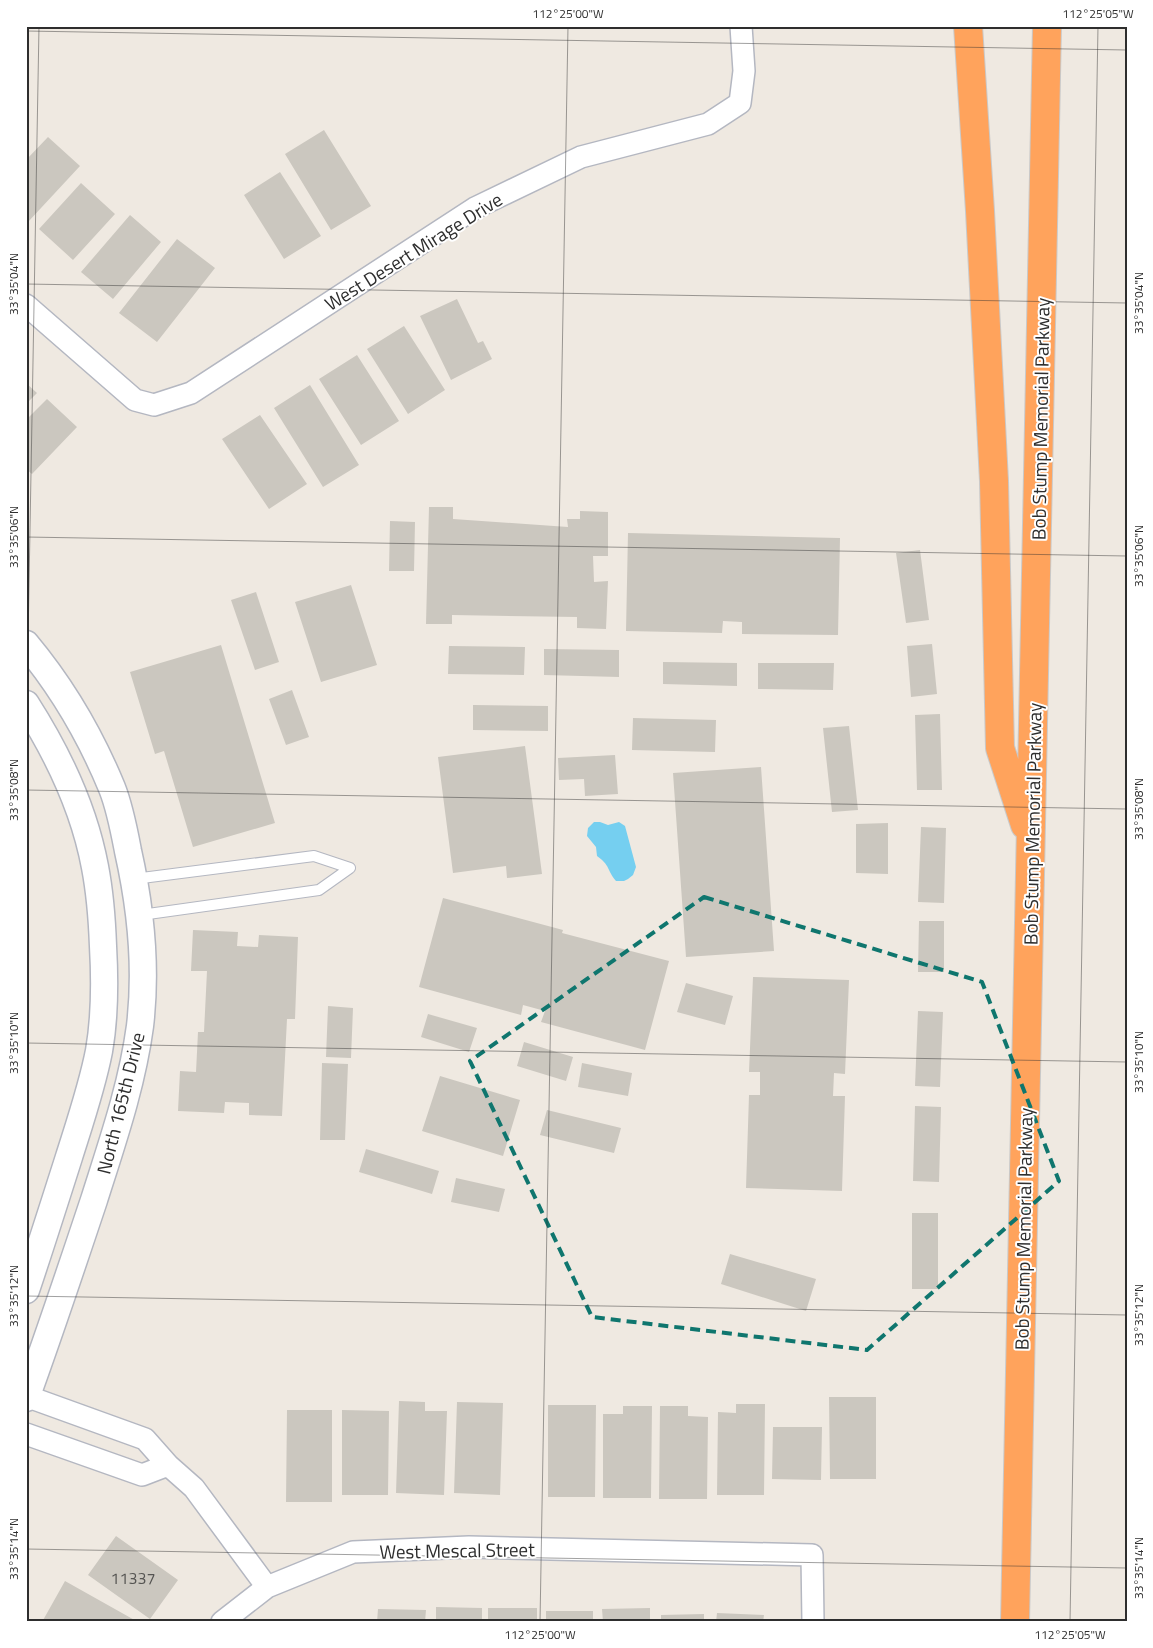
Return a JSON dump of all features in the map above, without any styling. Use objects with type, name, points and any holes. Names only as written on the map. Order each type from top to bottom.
[{"type":"highway","points":[[968,26],[994,481],[1000,748],[1032,845]]},
{"type":"highway","name":"Bob Stump Memorial Parkway","points":[[1015,1622],[1047,26]]},
{"type":"street","name":"West Desert Mirage Drive","points":[[26,305],[135,400],[154,404],[191,393],[475,208],[581,157],[708,124],[740,103],[744,71],[740,26]]},
{"type":"street","name":"North 165th Drive","points":[[26,644],[71,707],[94,747],[113,790],[134,879],[143,944],[143,988],[140,1027],[129,1084],[111,1149],[26,1396]]},
{"type":"street","name":"North 165th Drive","points":[[26,704],[53,751],[70,786],[87,833],[95,868],[101,914],[104,965],[104,1008],[99,1050],[90,1091],[26,1290]]},
{"type":"street","points":[[26,1396],[146,1439],[168,1465],[194,1488],[268,1587],[222,1622]]},
{"type":"street","points":[[26,1434],[142,1475],[168,1465]]},
{"type":"street","name":"West Mescal Street","points":[[268,1587],[353,1552],[469,1548],[812,1555],[813,1622]]},
{"type":"lane","points":[[134,879],[314,856],[350,868],[318,890],[140,915]]},
{"type":"highlighted area","points":[[704,897],[982,982],[1059,1181],[867,1350],[592,1317],[470,1061]]},
{"type":"water","points":[[594,822],[608,825],[619,822],[625,826],[636,867],[633,875],[628,879],[616,881],[606,865],[597,856],[596,847],[587,836],[588,828]]},
{"type":"building","points":[[324,130],[371,206],[331,230],[285,154]]},
{"type":"building","points":[[48,137],[80,166],[28,222],[26,220],[26,160]]},
{"type":"building","points":[[280,172],[321,236],[284,259],[244,195]]},
{"type":"building","points":[[81,183],[115,214],[73,260],[39,229]]},
{"type":"building","points":[[130,215],[161,242],[113,299],[81,272]]},
{"type":"building","points":[[177,239],[215,268],[157,342],[119,313]]},
{"type":"building","points":[[457,299],[478,343],[483,341],[492,359],[451,380],[420,316]]},
{"type":"building","points":[[404,326],[445,390],[408,414],[367,349]]},
{"type":"building","points":[[357,355],[399,421],[361,445],[319,379]]},
{"type":"building","points":[[26,383],[37,393],[26,404]]},
{"type":"building","points":[[310,385],[359,465],[323,487],[274,408]]},
{"type":"building","points":[[47,399],[77,427],[32,474],[26,469],[26,420]]},
{"type":"building","points":[[260,415],[307,484],[269,509],[222,439]]},
{"type":"building","points":[[429,507],[453,507],[453,519],[568,527],[567,519],[580,519],[580,511],[608,512],[608,556],[593,556],[594,582],[608,581],[606,629],[577,628],[577,617],[452,615],[452,624],[426,624]]},
{"type":"building","points":[[390,521],[415,522],[414,571],[389,571]]},
{"type":"building","points":[[628,533],[840,538],[838,635],[742,634],[742,622],[723,621],[722,633],[626,631]]},
{"type":"building","points":[[920,550],[929,620],[906,623],[896,553]]},
{"type":"building","points":[[351,585],[377,665],[321,682],[295,602]]},
{"type":"building","points":[[256,592],[279,662],[255,670],[231,600]]},
{"type":"building","points":[[932,644],[937,694],[911,697],[907,646]]},
{"type":"building","points":[[221,645],[275,823],[193,847],[164,751],[155,754],[130,672]]},
{"type":"building","points":[[449,646],[525,647],[524,675],[448,674]]},
{"type":"building","points":[[544,649],[619,650],[619,677],[544,675]]},
{"type":"building","points":[[663,662],[737,663],[737,686],[663,684]]},
{"type":"building","points":[[758,663],[834,663],[833,690],[758,689]]},
{"type":"building","points":[[292,690],[309,737],[286,745],[269,699]]},
{"type":"building","points":[[473,705],[548,706],[548,731],[473,730]]},
{"type":"building","points":[[940,714],[942,790],[917,790],[915,715]]},
{"type":"building","points":[[633,718],[716,720],[715,752],[632,750]]},
{"type":"building","points":[[849,726],[858,810],[832,812],[823,728]]},
{"type":"building","points":[[525,746],[542,874],[507,878],[506,866],[453,873],[438,757]]},
{"type":"building","points":[[615,755],[618,794],[585,796],[584,779],[559,780],[558,758]]},
{"type":"building","points":[[761,767],[774,951],[686,957],[673,773]]},
{"type":"building","points":[[888,823],[888,874],[856,873],[856,824]]},
{"type":"building","points":[[921,827],[946,828],[944,903],[918,902]]},
{"type":"building","points":[[443,898],[563,930],[562,933],[669,961],[645,1050],[541,1022],[545,1011],[523,1005],[521,1015],[419,987]]},
{"type":"building","points":[[919,921],[944,921],[944,972],[918,972]]},
{"type":"building","points":[[193,930],[238,932],[237,946],[258,947],[259,935],[298,937],[295,1019],[287,1019],[282,1116],[249,1115],[249,1103],[225,1102],[224,1113],[178,1111],[180,1071],[196,1072],[198,1032],[204,1032],[207,971],[191,971]]},
{"type":"building","points":[[753,977],[849,980],[845,1074],[834,1073],[833,1096],[845,1096],[842,1191],[746,1188],[749,1095],[760,1095],[760,1072],[749,1072]]},
{"type":"building","points":[[686,983],[733,996],[725,1025],[677,1012]]},
{"type":"building","points":[[328,1006],[353,1008],[351,1058],[326,1057]]},
{"type":"building","points":[[918,1011],[943,1012],[940,1087],[915,1086]]},
{"type":"building","points":[[428,1014],[477,1028],[469,1052],[421,1037]]},
{"type":"building","points":[[524,1042],[573,1057],[566,1081],[517,1066]]},
{"type":"building","points":[[322,1063],[348,1064],[345,1140],[320,1140]]},
{"type":"building","points":[[582,1063],[632,1073],[628,1096],[578,1087]]},
{"type":"building","points":[[440,1076],[520,1100],[503,1156],[422,1131]]},
{"type":"building","points":[[915,1106],[941,1107],[939,1182],[913,1181]]},
{"type":"building","points":[[547,1110],[621,1128],[614,1153],[540,1135]]},
{"type":"building","points":[[366,1149],[439,1171],[432,1194],[359,1172]]},
{"type":"building","points":[[456,1178],[505,1189],[499,1212],[451,1202]]},
{"type":"building","points":[[912,1213],[938,1213],[938,1289],[912,1289]]},
{"type":"building","points":[[730,1254],[816,1279],[806,1311],[721,1284]]},
{"type":"building","points":[[829,1397],[876,1397],[876,1479],[830,1479]]},
{"type":"building","points":[[399,1401],[425,1402],[425,1411],[447,1411],[444,1495],[396,1493]]},
{"type":"building","points":[[457,1402],[503,1403],[500,1495],[454,1493]]},
{"type":"building","points":[[736,1404],[765,1404],[764,1495],[717,1495],[718,1412],[736,1413]]},
{"type":"building","points":[[548,1405],[596,1405],[595,1497],[548,1497]]},
{"type":"building","points":[[623,1406],[652,1406],[651,1498],[603,1498],[603,1414],[623,1414]]},
{"type":"building","points":[[660,1406],[688,1406],[688,1416],[708,1417],[707,1499],[659,1499]]},
{"type":"building","points":[[287,1410],[332,1410],[332,1502],[286,1502]]},
{"type":"building","points":[[342,1410],[389,1411],[388,1495],[342,1495]]},
{"type":"building","points":[[773,1427],[822,1427],[821,1480],[772,1479]]},
{"type":"building","points":[[116,1536],[178,1580],[150,1619],[88,1575]]},
{"type":"building","points":[[65,1581],[138,1622],[42,1622]]},
{"type":"building","points":[[436,1607],[482,1608],[482,1622],[436,1622]]},
{"type":"building","points":[[488,1608],[537,1608],[537,1622],[488,1622]]},
{"type":"building","points":[[650,1608],[650,1622],[603,1622],[602,1609]]},
{"type":"building","points":[[378,1609],[426,1610],[425,1622],[377,1622]]},
{"type":"building","points":[[546,1611],[593,1611],[593,1622],[546,1622]]},
{"type":"building","points":[[717,1613],[764,1615],[763,1622],[716,1622]]},
{"type":"building","points":[[704,1614],[704,1622],[661,1622],[661,1615]]}]
